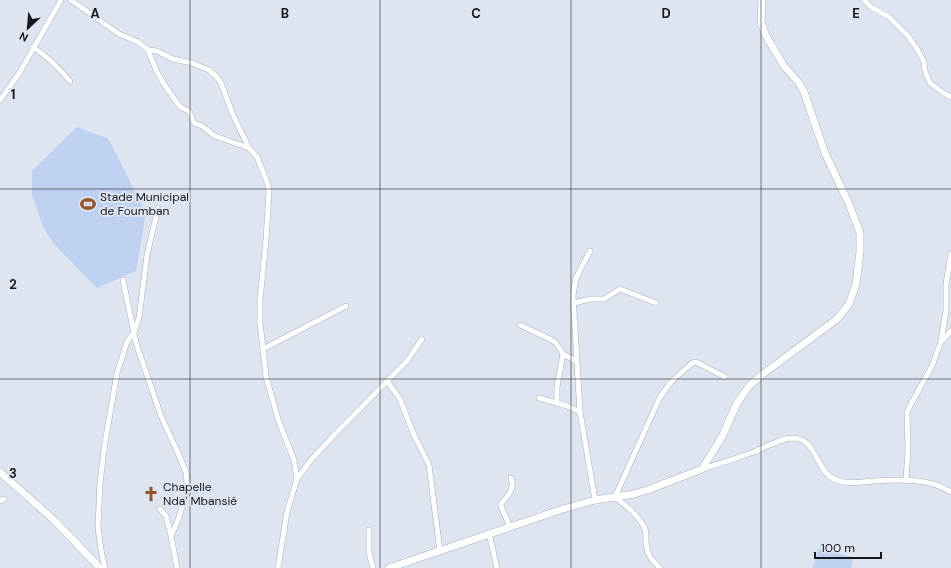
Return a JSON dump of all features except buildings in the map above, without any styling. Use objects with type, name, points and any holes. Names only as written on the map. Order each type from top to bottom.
[{"type":"street","points":[[0,100],[20,72],[61,0]]},
{"type":"street","points":[[71,0],[119,34],[138,42],[148,50],[157,72],[164,84],[180,107],[189,111],[194,123],[202,126],[215,136],[249,148]]},
{"type":"street","points":[[702,469],[727,428],[737,403],[750,385],[837,319],[845,311],[852,295],[858,267],[861,243],[857,223],[825,153],[804,92],[784,66],[766,36],[761,22],[762,0]]},
{"type":"street","points":[[864,0],[871,7],[889,17],[908,36],[918,49],[924,62],[925,71],[930,83],[951,97]]},
{"type":"street","points":[[34,47],[61,70],[70,81]]},
{"type":"street","points":[[148,50],[157,51],[174,60],[192,63],[209,70],[216,76],[221,83],[233,115],[249,148],[257,157],[267,182],[269,191],[260,300],[260,323],[266,377],[279,422],[294,460],[297,479]]},
{"type":"street","points":[[105,568],[98,527],[100,483],[105,443],[117,373],[127,342],[134,332],[139,318],[146,259],[158,208]]},
{"type":"street","points":[[590,251],[574,286],[573,303],[580,412],[595,500]]},
{"type":"street","points":[[906,480],[908,450],[907,413],[932,366],[941,341],[946,315],[946,284],[951,254]]},
{"type":"street","points":[[124,280],[134,332],[161,416],[186,472],[188,483],[182,510],[171,536]]},
{"type":"street","points":[[573,303],[585,300],[604,299],[620,289],[656,303]]},
{"type":"street","points":[[263,349],[346,306]]},
{"type":"street","points":[[520,325],[550,339],[556,343],[563,354],[576,361]]},
{"type":"street","points":[[941,341],[951,331]]},
{"type":"street","points":[[278,568],[287,512],[297,479],[303,470],[337,432],[407,361],[422,339]]},
{"type":"street","points":[[557,403],[557,387],[563,354]]},
{"type":"street","points":[[615,497],[660,397],[671,382],[688,365],[696,362],[725,377]]},
{"type":"street","points":[[387,381],[400,400],[414,435],[429,465],[440,551]]},
{"type":"street","points":[[539,398],[567,406],[580,412]]},
{"type":"street","points":[[389,568],[489,533],[595,500],[634,494],[650,489],[784,440],[795,438],[806,443],[832,479],[853,483],[906,480],[930,483],[943,487],[951,492]]},
{"type":"street","points":[[0,472],[55,521],[100,568]]},
{"type":"street","points":[[510,527],[501,504],[512,488],[513,484],[511,478]]},
{"type":"street","points":[[615,497],[641,522],[646,533],[648,553],[651,559],[660,568]]},
{"type":"street","points":[[160,508],[166,516],[177,568]]},
{"type":"street","points":[[369,530],[369,553],[373,568]]},
{"type":"street","points":[[489,533],[497,568]]},
{"type":"shaded area","name":"Stade Municipal de Foumban","points":[[77,127],[107,138],[146,213],[136,271],[97,288],[54,244],[43,227],[32,195],[32,171]]},
{"type":"shaded area","points":[[818,549],[853,557],[851,568],[813,568]]},
{"type":"place","name":"Stade Municipal de Foumban","points":[[88,204]]},
{"type":"place","name":"Chapelle Nda' Mbansié","points":[[151,494]]}]
